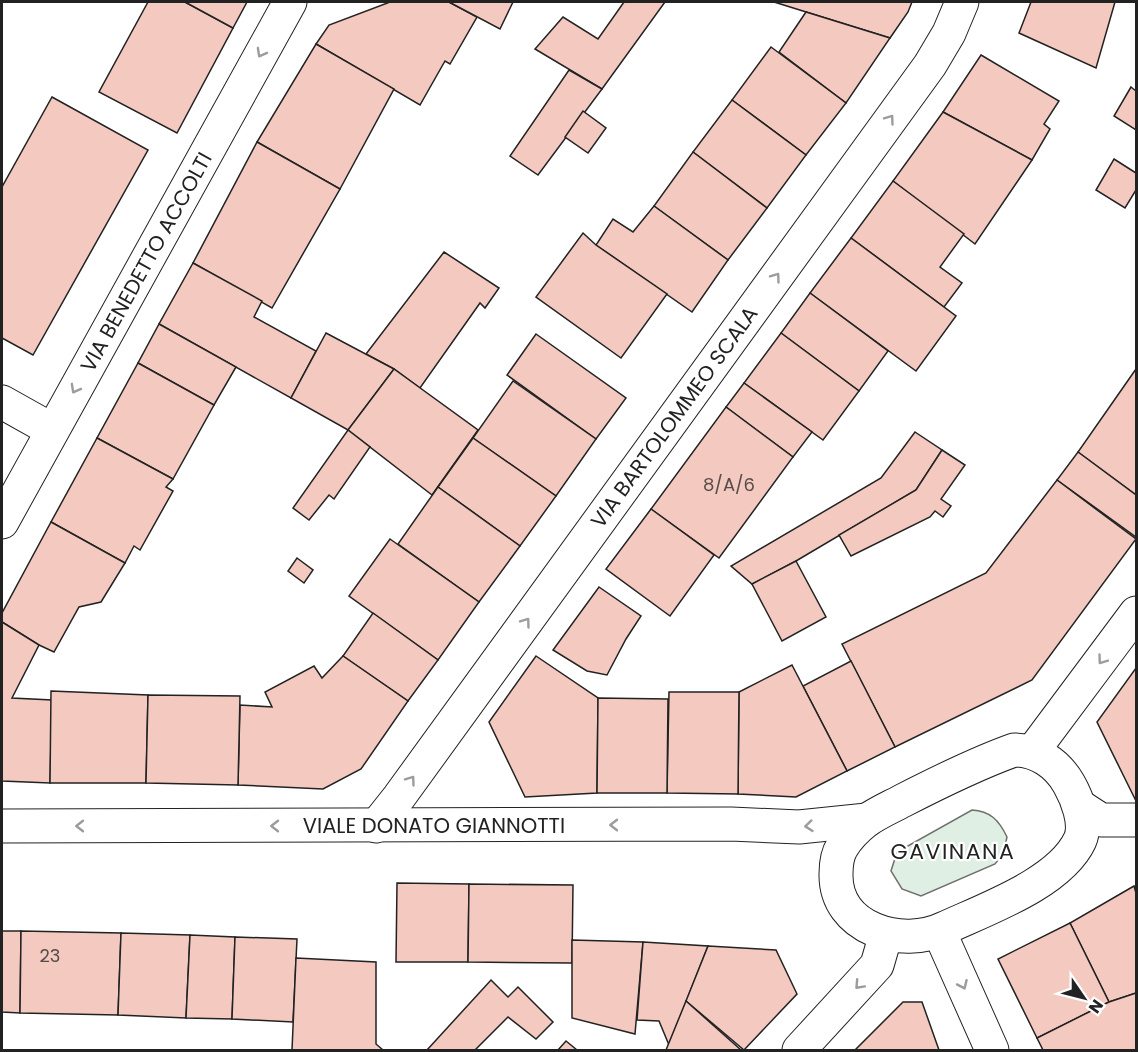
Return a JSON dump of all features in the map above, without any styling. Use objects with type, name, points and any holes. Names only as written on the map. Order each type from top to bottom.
[{"type":"street","name":"VIA BENEDETTO ACCOLTI","points":[[2,522],[290,2]]},
{"type":"street","name":"VIA BARTOLOMMEO SCALA","points":[[376,826],[934,58],[949,33],[962,2]]},
{"type":"street","points":[[2,402],[52,430]]},
{"type":"street","points":[[1033,752],[1137,613]]},
{"type":"street","points":[[1014,750],[1033,752],[1057,769],[1068,781],[1081,807],[1081,838],[1048,877],[939,931],[907,937],[873,931],[856,919],[841,897],[836,884],[840,849],[867,820],[969,767],[1014,750]]},
{"type":"street","points":[[1081,807],[1101,820],[1137,820]]},
{"type":"street","name":"VIALE DONATO GIANNOTTI","points":[[2,826],[731,824],[799,827],[867,820]]},
{"type":"street","points":[[939,931],[992,1050]]},
{"type":"street","points":[[799,1050],[877,965],[886,934]]},
{"type":"green space","points":[[972,810],[989,814],[1001,826],[1007,837],[1003,854],[995,864],[921,896],[902,889],[891,871],[897,852]]},
{"type":"building","points":[[148,2],[185,2],[233,28],[177,133],[99,92]]},
{"type":"building","points":[[185,2],[247,2],[233,28]]},
{"type":"building","points":[[390,2],[449,2],[477,17],[450,64],[445,61],[420,105],[316,44],[329,25]]},
{"type":"building","points":[[449,2],[513,2],[500,29]]},
{"type":"building","points":[[624,2],[665,2],[602,89],[535,49],[563,17],[598,39]]},
{"type":"building","points":[[774,2],[912,2],[908,12],[890,38]]},
{"type":"building","points":[[1031,2],[1115,2],[1096,68],[1019,33]]},
{"type":"building","points":[[806,12],[890,38],[846,103],[779,52]]},
{"type":"building","points":[[316,44],[394,89],[340,189],[257,142]]},
{"type":"building","points":[[771,47],[846,103],[806,155],[732,100]]},
{"type":"building","points":[[981,55],[1059,101],[1044,124],[1050,129],[1032,160],[943,112]]},
{"type":"building","points":[[569,70],[602,89],[538,175],[510,156]]},
{"type":"building","points":[[1131,87],[1136,91],[1136,130],[1114,116]]},
{"type":"building","points":[[52,97],[148,150],[33,355],[2,338],[2,187]]},
{"type":"building","points":[[732,100],[806,155],[767,208],[693,152]]},
{"type":"building","points":[[583,111],[606,128],[588,153],[565,137]]},
{"type":"building","points":[[943,112],[1032,160],[975,244],[893,181]]},
{"type":"building","points":[[257,142],[340,189],[272,308],[193,263]]},
{"type":"building","points":[[693,152],[767,208],[728,260],[654,206]]},
{"type":"building","points":[[1114,159],[1136,173],[1136,190],[1125,208],[1096,190]]},
{"type":"building","points":[[893,181],[964,234],[940,267],[962,283],[944,307],[851,238]]},
{"type":"building","points":[[654,206],[728,260],[692,312],[596,245],[613,219],[633,232]]},
{"type":"building","points":[[583,233],[596,245],[667,294],[621,358],[536,297]]},
{"type":"building","points":[[851,238],[956,316],[916,371],[810,293]]},
{"type":"building","points":[[444,252],[499,288],[485,308],[480,303],[420,388],[394,369],[366,354]]},
{"type":"building","points":[[193,263],[262,301],[254,317],[316,351],[291,398],[159,324]]},
{"type":"building","points":[[810,293],[888,351],[859,391],[781,333]]},
{"type":"building","points":[[159,324],[236,367],[214,405],[138,363]]},
{"type":"building","points":[[326,333],[394,369],[348,430],[291,398]]},
{"type":"building","points":[[781,333],[859,391],[823,440],[744,383]]},
{"type":"building","points":[[536,334],[626,398],[596,439],[507,375]]},
{"type":"building","points":[[138,363],[214,405],[173,479],[97,438]]},
{"type":"building","points":[[394,369],[478,430],[432,495],[348,430]]},
{"type":"building","points":[[1136,369],[1136,495],[1078,452]]},
{"type":"building","points":[[513,381],[596,439],[556,496],[473,438]]},
{"type":"building","points":[[744,383],[812,432],[793,457],[726,407]]},
{"type":"building","points":[[726,407],[793,457],[719,558],[651,509]]},
{"type":"building","points":[[348,430],[370,447],[334,499],[329,495],[309,520],[293,508]]},
{"type":"building","points":[[915,432],[942,450],[916,490],[796,561],[752,584],[731,566],[881,478]]},
{"type":"building","points":[[97,438],[173,479],[166,487],[173,491],[140,550],[134,546],[125,563],[51,522]]},
{"type":"building","points":[[473,438],[556,496],[520,546],[438,487]]},
{"type":"building","points":[[942,450],[965,465],[941,499],[951,506],[943,517],[935,511],[930,517],[851,556],[839,535],[916,490]]},
{"type":"building","points":[[1078,452],[1136,495],[1136,537],[1057,480]]},
{"type":"building","points":[[1057,480],[1136,539],[1032,680],[895,747],[842,644],[986,573]]},
{"type":"building","points":[[438,487],[520,546],[479,602],[398,544]]},
{"type":"building","points":[[651,509],[714,555],[670,616],[606,569]]},
{"type":"building","points":[[51,522],[125,563],[101,602],[79,607],[54,652],[2,622],[2,613]]},
{"type":"building","points":[[390,539],[479,602],[438,660],[349,596]]},
{"type":"building","points":[[297,558],[313,570],[304,583],[288,571]]},
{"type":"building","points":[[796,561],[826,617],[782,641],[752,584]]},
{"type":"building","points":[[599,587],[641,616],[607,675],[587,671],[553,650]]},
{"type":"building","points":[[373,613],[438,660],[408,701],[343,656]]},
{"type":"building","points":[[2,622],[39,645],[12,698],[52,700],[50,783],[2,781]]},
{"type":"building","points":[[343,656],[408,701],[361,769],[323,789],[238,785],[240,705],[272,707],[265,692],[314,666],[322,678]]},
{"type":"building","points":[[536,656],[598,698],[597,793],[525,797],[489,722]]},
{"type":"building","points":[[851,661],[895,747],[847,771],[803,686]]},
{"type":"building","points":[[792,665],[847,771],[796,797],[738,794],[739,692]]},
{"type":"building","points":[[1136,668],[1136,801],[1097,722]]},
{"type":"building","points":[[51,691],[148,695],[146,783],[50,783]]},
{"type":"building","points":[[669,692],[739,692],[738,794],[667,793]]},
{"type":"building","points":[[148,695],[240,696],[238,785],[146,783]]},
{"type":"building","points":[[598,698],[668,699],[667,793],[597,793]]},
{"type":"building","points":[[397,883],[469,884],[468,962],[396,962]]},
{"type":"building","points":[[469,884],[573,885],[572,963],[468,962]]},
{"type":"building","points":[[1134,886],[1136,893],[1136,993],[1109,1002],[1070,923]]},
{"type":"building","points":[[1070,923],[1109,1002],[1037,1038],[998,959]]},
{"type":"building","points":[[2,931],[21,931],[20,1013],[2,1012]]},
{"type":"building","points":[[21,931],[121,933],[118,1015],[20,1013]]},
{"type":"building","points":[[121,933],[190,935],[186,1018],[118,1015]]},
{"type":"building","points":[[190,935],[235,937],[232,1019],[186,1018]]},
{"type":"building","points":[[235,937],[297,939],[293,1022],[232,1019]]},
{"type":"building","points":[[572,940],[643,942],[635,1034],[572,1018]]},
{"type":"building","points":[[643,942],[708,946],[669,1045],[659,1021],[637,1020]]},
{"type":"building","points":[[708,946],[776,950],[797,994],[744,1050],[686,1001]]},
{"type":"building","points":[[296,958],[376,962],[376,1044],[383,1050],[292,1050]]},
{"type":"building","points":[[491,980],[508,997],[518,987],[553,1022],[536,1039],[508,1017],[475,1050],[427,1050]]},
{"type":"building","points":[[1136,993],[1136,1050],[1043,1050],[1037,1038],[1109,1002]]},
{"type":"building","points":[[686,1001],[741,1050],[666,1050]]},
{"type":"building","points":[[903,1002],[922,1002],[939,1050],[855,1050]]},
{"type":"building","points":[[566,1041],[577,1050],[558,1050]]},
{"type":"district","name":"GAVINANA","points":[[953,851]]}]
